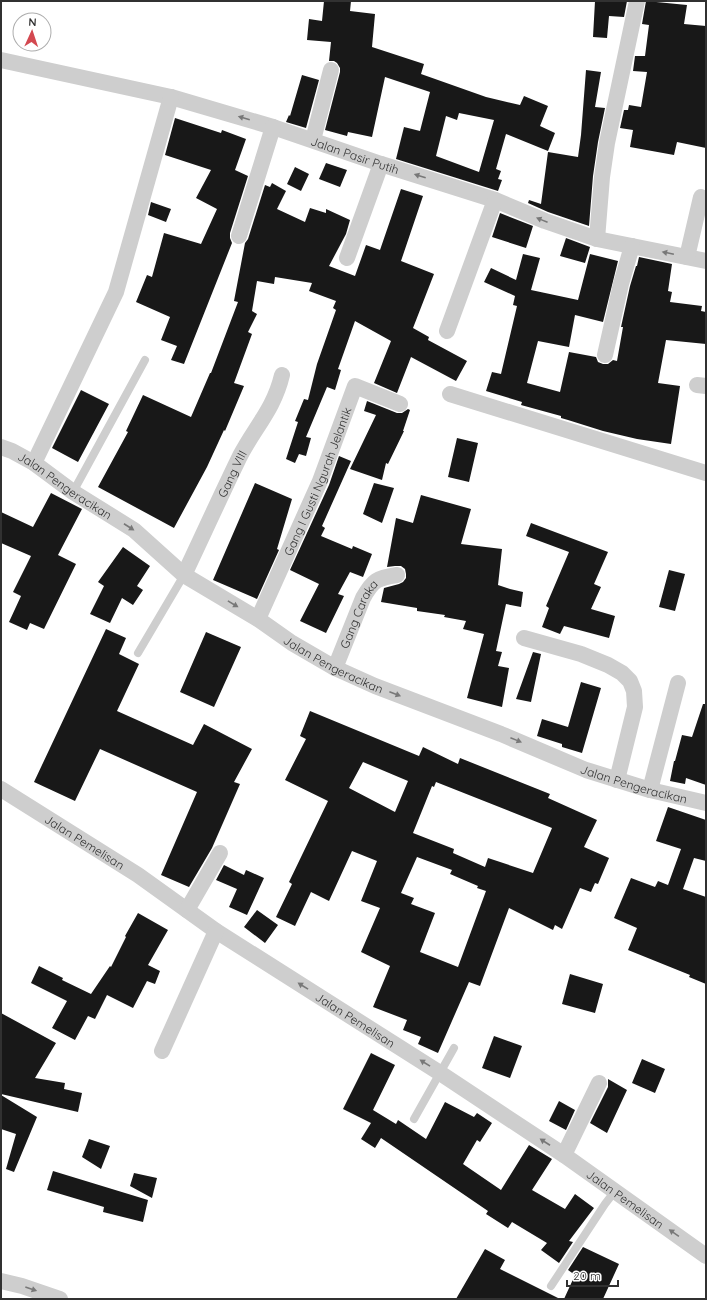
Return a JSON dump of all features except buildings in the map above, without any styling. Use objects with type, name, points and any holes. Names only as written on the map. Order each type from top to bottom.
[{"type":"street","points":[[597,238],[602,177],[607,144],[637,1]]},
{"type":"street","name":"Jalan Pasir Putih","points":[[1,60],[171,98],[273,127],[381,164],[495,200],[545,221],[597,238],[706,262]]},
{"type":"street","points":[[313,140],[331,70]]},
{"type":"street","points":[[34,463],[116,292],[171,98]]},
{"type":"street","points":[[239,236],[273,127]]},
{"type":"street","points":[[347,258],[381,164]]},
{"type":"street","points":[[687,257],[701,198]]},
{"type":"street","points":[[447,331],[495,200]]},
{"type":"street","points":[[605,355],[621,284],[632,246]]},
{"type":"street","name":"Gang VIII","points":[[184,574],[241,455],[273,403],[279,389],[282,376]]},
{"type":"street","name":"Gang I Gusti Ngurah Jelantik","points":[[258,619],[320,481],[355,386],[400,404]]},
{"type":"street","points":[[450,394],[706,474]]},
{"type":"street","name":"Jalan Pengeracikan","points":[[1,447],[34,463],[73,492],[134,530],[184,574],[258,619],[292,643],[335,668],[375,686],[523,743],[586,770],[650,790],[706,803]]},
{"type":"street","name":"Gang Caraka","points":[[335,668],[368,588],[381,577],[397,575]]},
{"type":"street","points":[[524,638],[581,654],[608,665],[622,673],[630,681],[634,691],[635,707],[617,780]]},
{"type":"street","points":[[650,790],[678,683]]},
{"type":"street","name":"Jalan Pemelisan","points":[[1,789],[138,875],[216,931],[440,1073],[564,1155],[706,1256]]},
{"type":"street","points":[[187,910],[220,853]]},
{"type":"street","points":[[162,1051],[216,931]]},
{"type":"street","points":[[564,1155],[599,1083]]},
{"type":"street","points":[[1,1281],[22,1286],[60,1299]]},
{"type":"lane","points":[[73,492],[145,360]]},
{"type":"lane","points":[[138,653],[184,574]]},
{"type":"lane","points":[[414,1119],[454,1048]]},
{"type":"lane","points":[[551,1286],[605,1204],[615,1192]]}]
